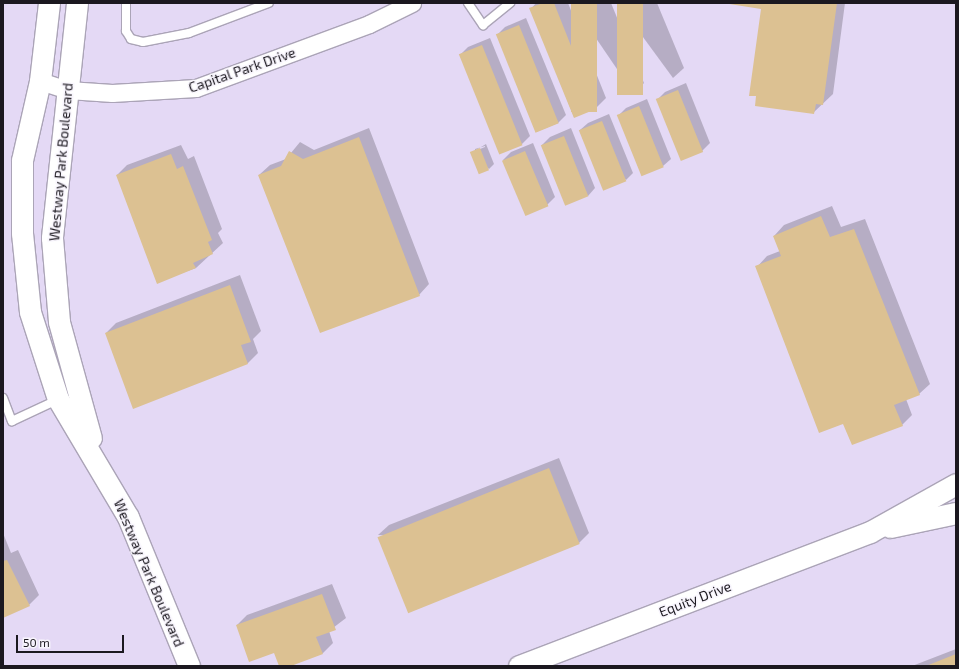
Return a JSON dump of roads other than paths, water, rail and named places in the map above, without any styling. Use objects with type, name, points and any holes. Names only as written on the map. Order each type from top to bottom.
[{"type":"street","name":"Westway Park Boulevard","points":[[49,3],[40,81],[22,160],[22,233],[30,312],[58,399],[97,461],[128,517],[189,666]]},
{"type":"street","name":"Westway Park Boulevard","points":[[77,3],[52,238],[59,322],[97,461]]},
{"type":"street","name":"Capital Park Drive","points":[[40,81],[68,90],[156,93],[196,88],[369,24],[412,3]]},
{"type":"street","name":"Equity Drive","points":[[519,666],[870,532],[956,484]]},
{"type":"street","name":"Equity Drive","points":[[870,532],[956,513]]},
{"type":"lane","points":[[126,3],[126,31],[131,39],[143,42],[189,33],[266,4]]},
{"type":"lane","points":[[468,3],[483,25],[510,3]]},
{"type":"lane","points":[[3,398],[12,421],[58,399]]}]
